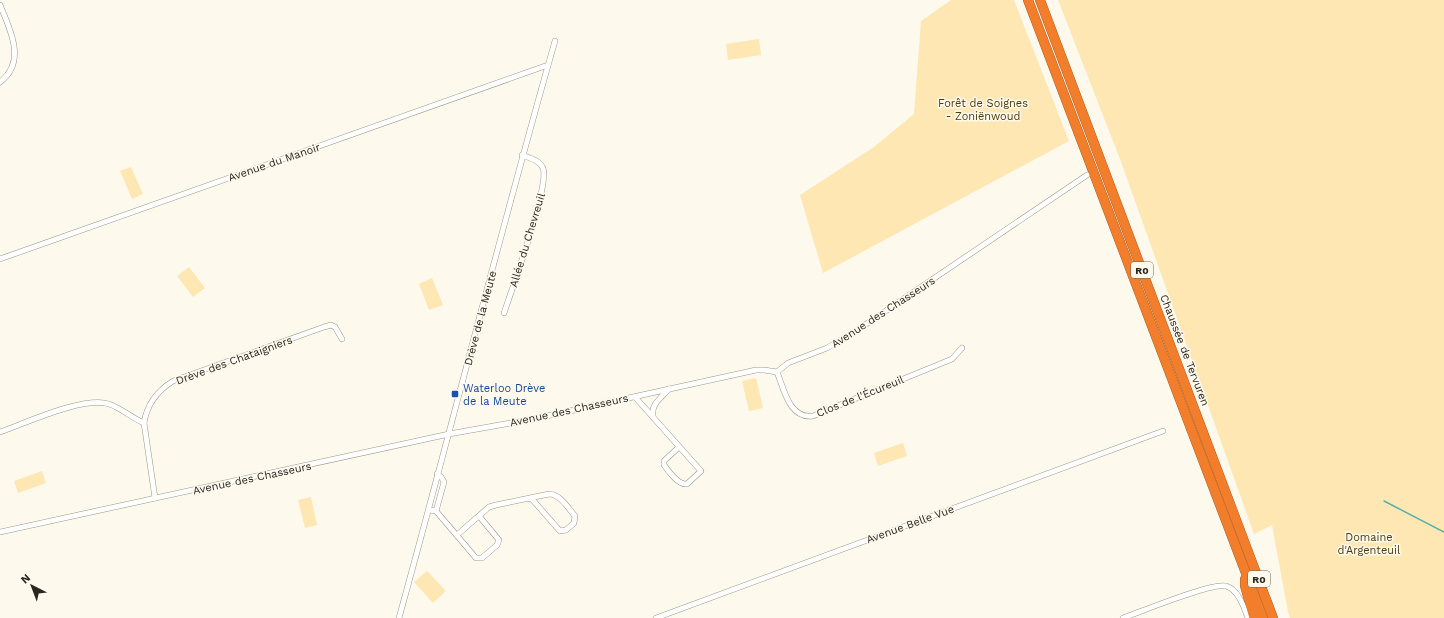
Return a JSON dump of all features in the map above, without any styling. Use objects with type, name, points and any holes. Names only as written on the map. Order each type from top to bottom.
[{"type":"highway","name":"Chaussée de Tervuren","points":[[1028,0],[1245,572]]},
{"type":"highway","name":"Chaussée de Tervuren","points":[[1040,0],[1273,618]]},
{"type":"highway","points":[[1245,572],[1245,586],[1254,618]]},
{"type":"highway","name":"R0","points":[[1245,572],[1263,618]]},
{"type":"street","points":[[0,5],[13,36],[15,55],[10,72],[0,82]]},
{"type":"street","name":"Drève de la Meute","points":[[399,618],[522,155],[555,41]]},
{"type":"street","name":"Avenue du Manoir","points":[[0,259],[548,65]]},
{"type":"street","name":"Allée du Chevreuil","points":[[504,313],[540,201],[544,174],[543,168],[538,161],[522,155]]},
{"type":"street","name":"Avenue des Chasseurs","points":[[0,532],[449,434],[533,418],[756,370],[778,372],[788,363],[827,348],[853,333],[1087,175]]},
{"type":"street","name":"Drève des Chataigniers","points":[[155,498],[144,423],[145,414],[150,404],[164,386],[174,381],[324,327],[335,327],[342,339]]},
{"type":"street","name":"Clos de l'Écureuil","points":[[778,372],[790,405],[795,411],[807,417],[813,416],[952,359],[962,348]]},
{"type":"street","points":[[654,417],[652,410],[654,404],[668,389]]},
{"type":"street","points":[[635,396],[701,470],[687,484],[680,483],[664,465],[664,461],[679,446]]},
{"type":"street","points":[[0,432],[69,407],[82,403],[96,402],[108,404],[144,423]]},
{"type":"street","name":"Avenue Belle Vue","points":[[656,618],[1163,432]]},
{"type":"street","points":[[436,511],[444,482],[437,474]]},
{"type":"street","points":[[457,535],[489,507],[549,494],[557,496],[575,516],[574,523],[566,530],[560,531],[531,498]]},
{"type":"street","points":[[428,510],[436,511],[476,558],[482,558],[496,545],[499,540],[479,516]]},
{"type":"street","points":[[1123,618],[1205,588],[1221,585],[1227,586],[1239,597],[1248,618]]},
{"type":"green space","name":"Forêt de Soignes - Zoniënwoud","points":[[951,0],[1014,0],[1069,141],[823,273],[800,195],[874,147],[914,114],[921,21]]},
{"type":"green space","name":"Domaine d'Argenteuil","points":[[1058,0],[1444,0],[1444,618],[1290,618],[1272,525],[1254,534],[1120,159]]},
{"type":"green space","points":[[759,39],[761,55],[728,60],[726,44]]},
{"type":"green space","points":[[131,167],[143,194],[132,199],[120,171]]},
{"type":"green space","points":[[189,267],[205,288],[193,297],[177,276]]},
{"type":"green space","points":[[432,278],[443,305],[429,310],[419,284]]},
{"type":"green space","points":[[756,378],[763,408],[749,411],[742,381]]},
{"type":"green space","points":[[903,443],[907,456],[878,466],[874,453]]},
{"type":"green space","points":[[42,471],[46,483],[18,493],[14,481]]},
{"type":"green space","points":[[311,497],[317,525],[305,528],[298,500]]},
{"type":"green space","points":[[427,571],[446,591],[433,603],[414,582]]},
{"type":"waterway","points":[[1384,501],[1444,532]]},
{"type":"place","name":"Waterloo Drève de la Meute","points":[[455,394]]}]
